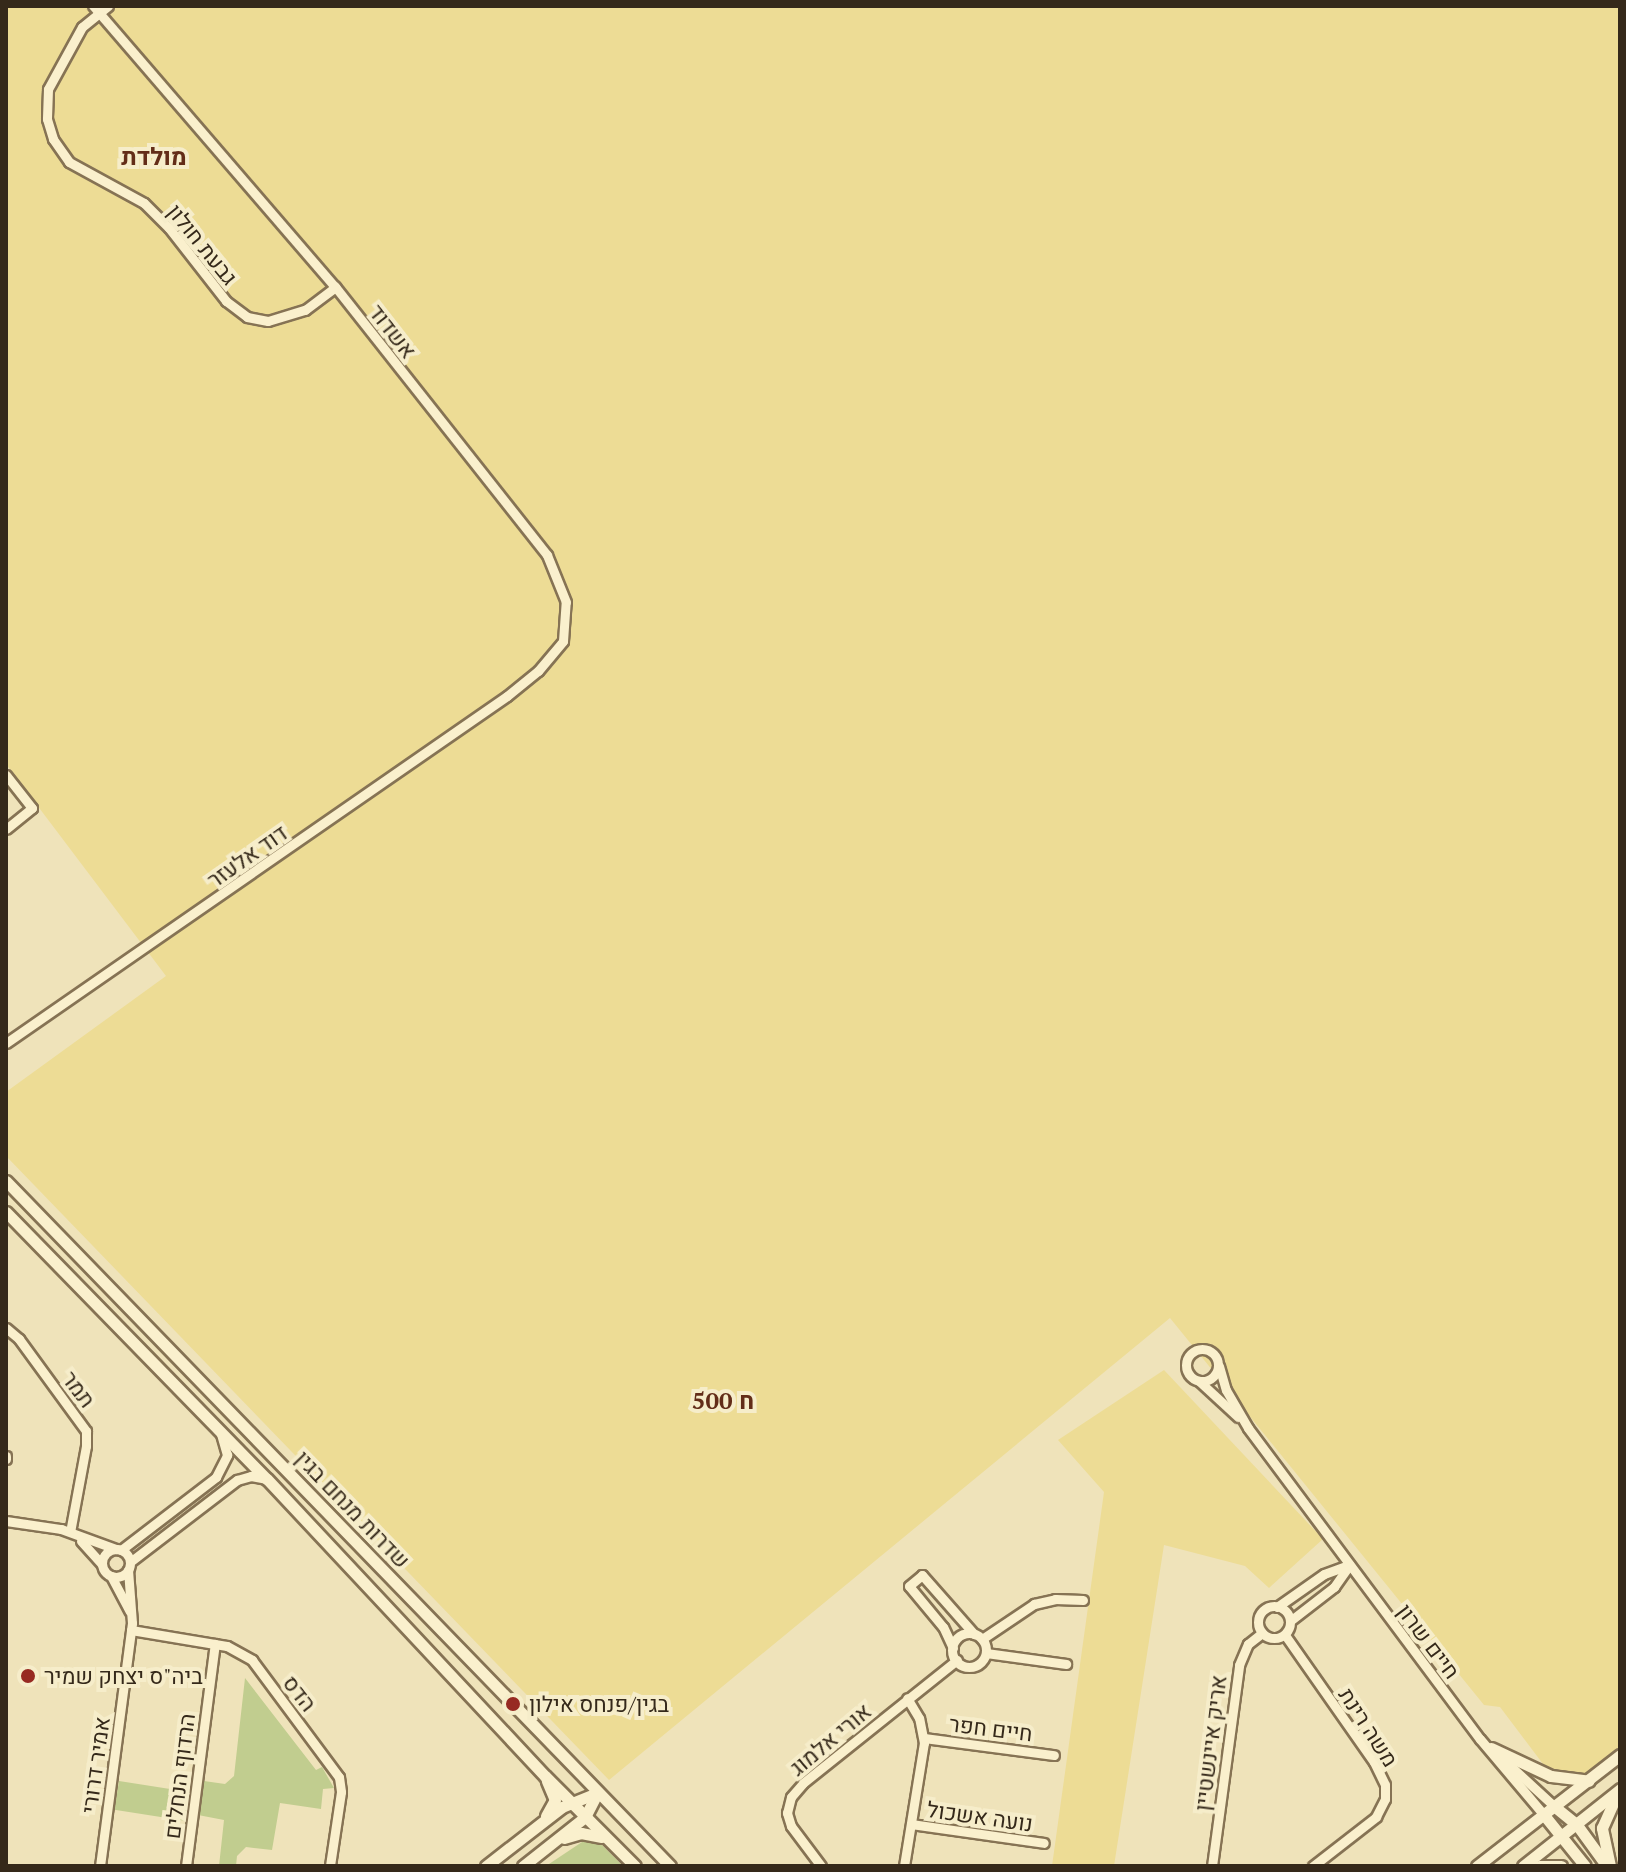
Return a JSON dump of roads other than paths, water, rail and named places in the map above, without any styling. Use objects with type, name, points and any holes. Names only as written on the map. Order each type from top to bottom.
[{"type":"street","name":"גבעת חולון","points":[[100,8],[82,27],[48,89],[47,119],[53,139],[69,162],[144,203],[169,228],[226,301],[247,317],[268,321],[305,310],[335,287]]},
{"type":"street","name":"אשדוד","points":[[100,8],[335,287],[547,555],[566,602],[563,641],[538,671],[507,696]]},
{"type":"street","name":"דוד אלעזר","points":[[6,1043],[507,696]]},
{"type":"street","points":[[6,775],[32,808],[6,829]]},
{"type":"street","name":"שדרות מנחם בגין","points":[[6,1181],[670,1866]]},
{"type":"street","name":"שדרות מנחם בגין","points":[[6,1212],[270,1482],[545,1776],[635,1866]]},
{"type":"street","name":"תמר","points":[[6,1328],[19,1339],[86,1431],[70,1532]]},
{"type":"street","points":[[1194,1351],[1211,1351],[1219,1366],[1212,1378],[1196,1380],[1186,1366],[1194,1351]]},
{"type":"street","name":"חיים שרון","points":[[1219,1366],[1226,1390],[1248,1428],[1480,1739],[1544,1815]]},
{"type":"street","name":"חיים שרון","points":[[1196,1380],[1214,1392],[1248,1428]]},
{"type":"street","points":[[102,1564],[105,1554],[118,1550],[216,1477],[227,1450],[218,1428]]},
{"type":"street","points":[[70,1532],[111,1576],[119,1576],[237,1480],[256,1476],[270,1482]]},
{"type":"street","points":[[6,1521],[70,1532],[118,1550],[129,1566]]},
{"type":"street","points":[[1277,1607],[1324,1574],[1349,1565]]},
{"type":"street","points":[[1290,1621],[1286,1612],[1277,1607],[1268,1607],[1260,1614],[1258,1624],[1262,1633],[1273,1639],[1285,1635],[1290,1621],[1334,1587],[1349,1565]]},
{"type":"street","name":"אמיר דרורי","points":[[100,1866],[132,1626],[129,1566]]},
{"type":"street","points":[[922,1575],[978,1636],[986,1653],[980,1662],[971,1666],[957,1660],[943,1627],[909,1586],[922,1575]]},
{"type":"street","name":"אמיר דרורי","points":[[111,1576],[124,1596],[132,1626]]},
{"type":"street","points":[[953,1648],[958,1637],[978,1636],[1034,1604],[1055,1599],[1083,1600]]},
{"type":"street","name":"הדס","points":[[132,1626],[234,1648],[250,1658],[337,1771],[341,1792],[330,1866]]},
{"type":"street","name":"אריק איינשטיין","points":[[1212,1866],[1239,1665],[1248,1644],[1262,1633]]},
{"type":"street","name":"משה רינת","points":[[1285,1635],[1374,1762],[1385,1785],[1385,1799],[1376,1817],[1313,1866]]},
{"type":"street","name":"הרדוף הנחלים","points":[[186,1866],[215,1644]]},
{"type":"street","points":[[986,1653],[1066,1664]]},
{"type":"street","name":"אורי אלמוג","points":[[821,1866],[791,1826],[787,1813],[791,1797],[803,1783],[957,1660]]},
{"type":"street","points":[[904,1866],[924,1738],[919,1718],[907,1698]]},
{"type":"street","name":"חיים חפר","points":[[924,1738],[1054,1755]]},
{"type":"street","name":"חיים שרון","points":[[1480,1739],[1555,1807]]},
{"type":"street","points":[[1491,1748],[1531,1769],[1567,1780],[1589,1781],[1609,1767]]},
{"type":"street","points":[[1477,1866],[1609,1767],[1620,1755]]},
{"type":"street","points":[[542,1825],[555,1800],[545,1776]]},
{"type":"street","points":[[1523,1866],[1619,1790]]},
{"type":"street","points":[[1608,1866],[1602,1828],[1619,1790]]},
{"type":"street","points":[[486,1866],[571,1803],[597,1793]]},
{"type":"street","points":[[523,1866],[585,1817],[597,1793]]},
{"type":"street","points":[[1555,1807],[1577,1825],[1608,1866]]},
{"type":"street","points":[[1544,1815],[1585,1866]]},
{"type":"street","name":"נועה אשכול","points":[[911,1824],[1044,1843]]},
{"type":"street","points":[[556,1841],[581,1833],[606,1838]]},
{"type":"street","points":[[1539,1866],[1561,1866]]},
{"type":"place","name":"ביה\"ס יצחק שמיר","points":[[28,1676]]},
{"type":"place","name":"בגין/פנחס אילון","points":[[513,1704]]},
{"type":"district","name":"מולדת","points":[[154,157]]},
{"type":"district","name":"ח 500","points":[[723,1401]]}]
